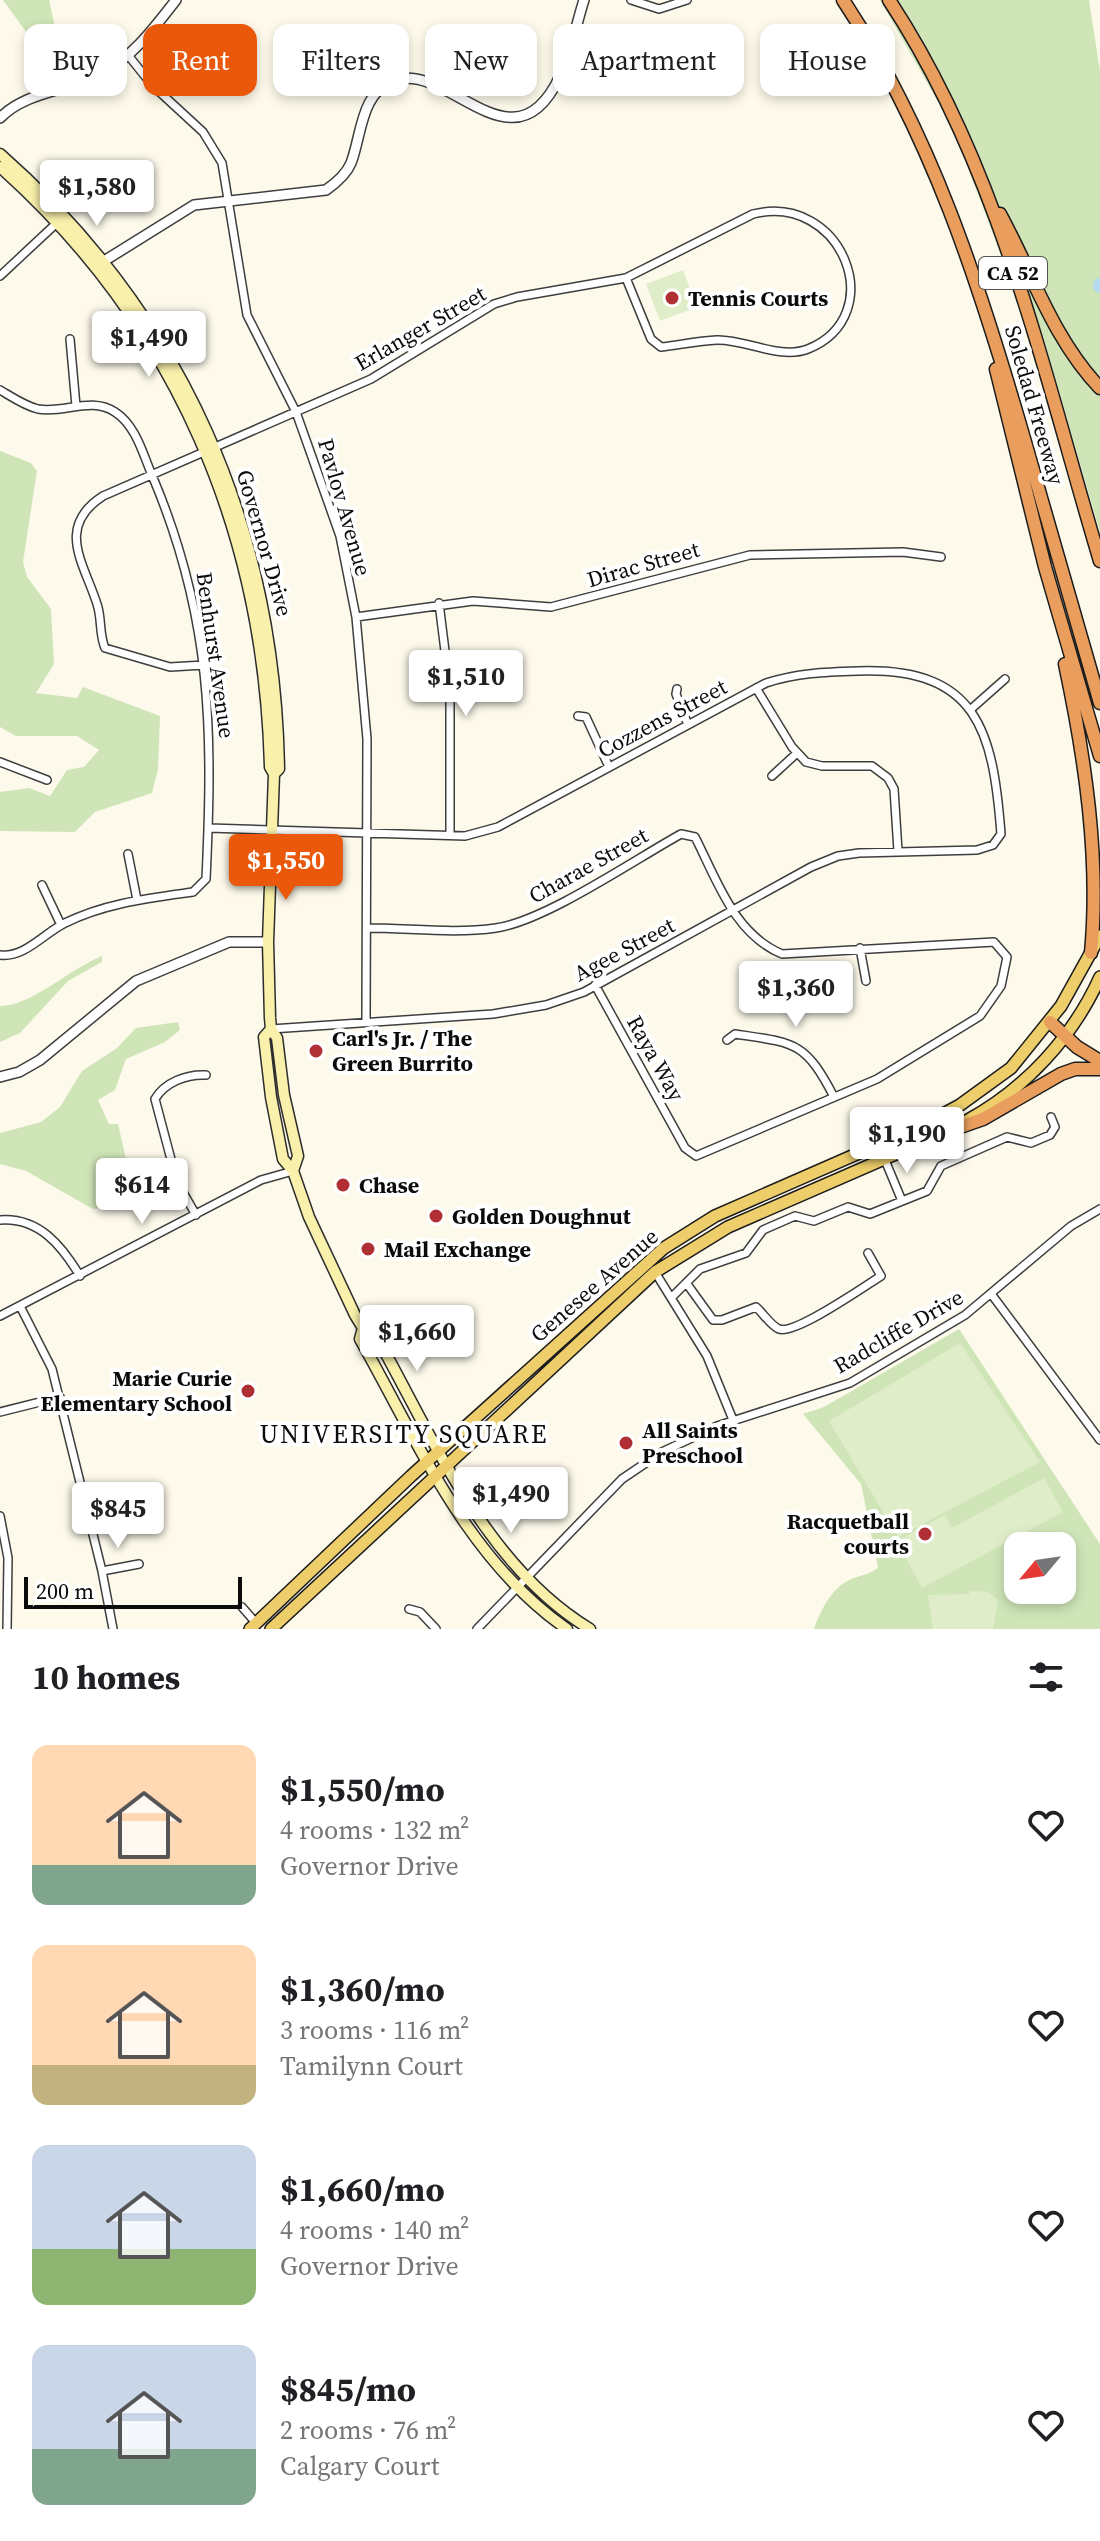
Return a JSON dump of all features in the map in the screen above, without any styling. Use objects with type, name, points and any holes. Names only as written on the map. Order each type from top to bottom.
[{"type":"highway","name":"Soledad Freeway","points":[[843,0],[870,41],[942,188],[979,288],[1100,703]]},
{"type":"highway","name":"Soledad Freeway","points":[[889,0],[954,116],[984,183],[1100,561]]},
{"type":"highway","points":[[984,183],[1051,319],[1079,366],[1100,388]]},
{"type":"highway","points":[[979,288],[1000,391],[1045,567],[1100,756]]},
{"type":"highway","points":[[1045,567],[1071,694],[1096,845],[1100,893],[1091,953]]},
{"type":"highway","points":[[1050,1022],[1100,1061]]},
{"type":"highway","points":[[946,1132],[983,1119],[1061,1074],[1075,1069],[1100,1069]]},
{"type":"main road","name":"Governor Drive","points":[[0,154],[99,264],[210,449],[237,503],[269,636],[279,730],[279,769],[274,774],[268,942],[271,1029],[277,1038],[284,1095],[298,1156],[293,1171],[321,1244],[363,1328],[375,1334],[484,1527],[524,1578],[590,1629]]},
{"type":"main road","name":"Governor Drive","points":[[0,167],[61,219]]},
{"type":"main road","name":"Genesee Avenue","points":[[253,1626],[664,1248],[715,1216],[960,1105],[1011,1068],[1050,1022],[1100,936]]},
{"type":"main road","name":"Genesee Avenue","points":[[271,1629],[655,1272],[728,1227],[885,1160],[989,1109],[1038,1068],[1064,1035],[1100,977]]},
{"type":"main road","points":[[880,1143],[885,1160]]},
{"type":"main road","name":"Governor Drive","points":[[363,1328],[360,1339],[472,1536],[515,1587],[567,1629]]},
{"type":"street","points":[[0,118],[17,104],[89,79],[128,55],[176,0]]},
{"type":"street","points":[[99,264],[184,209],[229,199],[326,190],[343,177],[351,164],[370,101],[395,80],[425,79],[489,115],[513,116],[528,111],[544,101],[560,77],[584,0]]},
{"type":"street","points":[[631,0],[659,9],[687,0]]},
{"type":"street","name":"Pavlov Avenue","points":[[128,55],[215,149],[229,199],[247,315],[296,412],[340,536],[356,617],[367,739],[366,1021]]},
{"type":"street","name":"Erlanger Street","points":[[204,665],[170,667],[105,648],[98,607],[75,547],[80,521],[93,503],[407,360],[494,304],[517,297],[626,278],[753,214],[768,210],[812,219],[834,238],[845,257],[850,278],[843,321],[823,341],[804,351],[779,351],[718,340],[661,347],[655,345],[626,278]]},
{"type":"street","points":[[0,276],[61,219]]},
{"type":"street","points":[[70,339],[68,349],[76,406]]},
{"type":"street","name":"Benhurst Avenue","points":[[0,390],[40,409],[99,406],[123,418],[132,429],[188,571],[204,665],[212,756],[206,879],[193,892],[137,900]]},
{"type":"street","name":"Dirac Street","points":[[356,617],[439,603],[473,601],[551,607],[750,555],[903,552],[941,557]]},
{"type":"street","points":[[439,603],[450,691],[450,835]]},
{"type":"street","name":"Cozzens Street","points":[[209,828],[271,833],[465,836],[498,827],[756,688],[797,673],[893,670],[931,680],[951,691],[970,710],[993,756],[1001,834],[993,845],[977,850]]},
{"type":"street","points":[[970,710],[1005,679]]},
{"type":"street","points":[[756,688],[797,753],[806,762],[822,766],[872,766],[888,778],[894,789],[898,851]]},
{"type":"street","points":[[677,689],[676,694],[688,725]]},
{"type":"street","points":[[578,716],[586,717],[609,767]]},
{"type":"street","points":[[772,776],[797,753]]},
{"type":"street","points":[[0,762],[47,780]]},
{"type":"street","name":"Charae Street","points":[[367,928],[480,929],[513,924],[541,914],[681,834],[695,837],[733,911]]},
{"type":"street","name":"Agee Street","points":[[271,1029],[493,1014],[546,1005],[595,985],[811,867],[838,856],[898,851],[977,850]]},
{"type":"street","points":[[0,955],[18,954],[61,925],[137,900],[128,854]]},
{"type":"street","points":[[42,885],[61,925]]},
{"type":"street","points":[[727,1040],[735,1034],[797,1047],[816,1064],[834,1097],[899,1067],[980,1016],[1001,986],[1007,957],[994,942],[782,954],[753,939],[733,911]]},
{"type":"street","points":[[0,1077],[19,1072],[40,1060],[136,981],[168,973],[229,942],[268,942]]},
{"type":"street","points":[[860,948],[866,981]]},
{"type":"street","name":"Raya Way","points":[[595,985],[685,1148],[696,1156],[834,1097]]},
{"type":"street","points":[[196,1215],[177,1182],[155,1099],[162,1088],[193,1074],[206,1075]]},
{"type":"street","points":[[672,1297],[700,1269],[746,1253],[759,1232],[795,1216],[814,1221],[848,1207],[870,1214],[933,1186],[941,1166],[1007,1137],[1024,1144],[1050,1135],[1055,1127],[1051,1117]]},
{"type":"street","points":[[885,1160],[902,1201]]},
{"type":"street","points":[[0,1316],[21,1308],[261,1180],[293,1171]]},
{"type":"street","name":"Radcliffe Drive","points":[[477,1629],[622,1479],[662,1452],[733,1420],[850,1383],[965,1315],[1071,1226],[1100,1209]]},
{"type":"street","points":[[0,1220],[42,1230],[60,1246],[80,1276]]},
{"type":"street","points":[[687,1284],[713,1320],[722,1320],[756,1307],[776,1327],[786,1330],[838,1306],[881,1276],[868,1253]]},
{"type":"street","points":[[655,1272],[707,1356],[733,1420]]},
{"type":"street","points":[[992,1295],[1100,1440]]},
{"type":"street","points":[[21,1308],[45,1352],[60,1397],[113,1629]]},
{"type":"street","points":[[0,1412],[60,1397]]},
{"type":"street","points":[[0,1516],[8,1558],[7,1629]]},
{"type":"street","points":[[102,1571],[139,1564]]},
{"type":"street","points":[[242,1607],[253,1626]]},
{"type":"street","points":[[409,1609],[420,1612],[436,1629]]},
{"type":"green space","points":[[3,0],[49,0],[54,24],[24,24],[24,29]]},
{"type":"green space","points":[[880,0],[1089,0],[1100,71],[1100,532],[1043,336],[1011,282],[953,128]]},
{"type":"green space","name":"Tennis Courts","points":[[683,270],[697,307],[660,321],[646,284]]},
{"type":"green space","points":[[0,451],[31,463],[37,471],[23,562],[27,577],[51,609],[54,664],[36,693],[77,698],[83,687],[160,716],[158,769],[152,793],[95,812],[75,832],[0,831],[0,792],[29,788],[50,796],[67,770],[84,767],[99,750],[77,736],[16,736],[0,727]]},
{"type":"green space","points":[[102,956],[102,962],[68,981],[20,1033],[0,1042],[0,1006],[38,994]]},
{"type":"green space","points":[[178,1022],[180,1030],[165,1042],[126,1059],[115,1090],[98,1100],[109,1124],[118,1124],[133,1190],[119,1205],[93,1209],[26,1171],[0,1164],[0,1133],[41,1122],[60,1107],[82,1071],[117,1048],[136,1028]]},
{"type":"green space","points":[[959,1329],[1100,1544],[1100,1629],[814,1629],[824,1606],[840,1586],[878,1568],[861,1484],[803,1414],[824,1407]]},
{"type":"green space","points":[[960,1343],[1040,1462],[898,1537],[829,1421]]},
{"type":"green space","points":[[1044,1478],[1063,1512],[1026,1532],[1004,1532],[1004,1544],[922,1588],[897,1541],[945,1515],[952,1528]]},
{"type":"green space","points":[[970,1591],[988,1592],[998,1600],[993,1629],[933,1629],[928,1595],[969,1594]]},
{"type":"place","name":"Tennis Courts","points":[[672,298]]},
{"type":"place","name":"Carl's Jr. / The Green Burrito","points":[[316,1051]]},
{"type":"place","name":"Chase","points":[[343,1185]]},
{"type":"place","name":"Golden Doughnut","points":[[436,1216]]},
{"type":"place","name":"Mail Exchange","points":[[368,1249]]},
{"type":"place","name":"Marie Curie Elementary School","points":[[248,1391]]},
{"type":"place","name":"All Saints Preschool","points":[[626,1443]]},
{"type":"place","name":"Racquetball courts","points":[[925,1534]]},
{"type":"district","name":"UNIVERSITY SQUARE","points":[[404,1434]]}]
